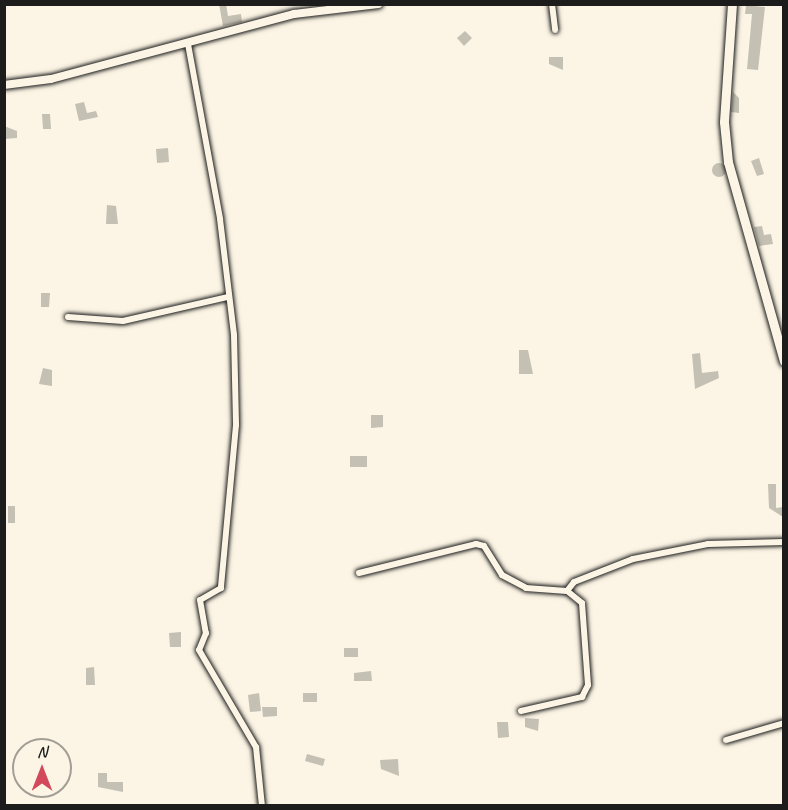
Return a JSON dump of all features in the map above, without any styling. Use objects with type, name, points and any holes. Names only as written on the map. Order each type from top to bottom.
[{"type":"main road","points":[[732,4],[724,122],[728,162],[783,361]]},
{"type":"street","points":[[4,85],[51,79],[294,14],[378,4]]},
{"type":"street","points":[[552,4],[555,30]]},
{"type":"street","points":[[188,44],[209,138],[228,297],[236,425],[221,588],[200,600],[206,633],[198,645],[256,747],[262,806]]},
{"type":"street","points":[[68,317],[123,321],[228,297]]},
{"type":"street","points":[[567,591],[590,574],[633,559],[708,544],[783,542]]},
{"type":"street","points":[[359,573],[476,544],[484,546],[502,575],[526,588],[567,591],[582,603],[588,685],[582,697],[521,711]]},
{"type":"street","points":[[726,740],[783,723]]},
{"type":"building","points":[[219,4],[226,4],[228,16],[241,14],[242,22],[223,26]]},
{"type":"building","points":[[746,5],[765,7],[758,70],[747,69],[752,14],[745,14]]},
{"type":"building","points":[[465,31],[472,38],[464,46],[457,38]]},
{"type":"building","points":[[549,57],[563,57],[563,70],[549,64]]},
{"type":"building","points":[[733,92],[739,98],[739,113],[731,112]]},
{"type":"building","points":[[84,102],[87,113],[96,111],[98,117],[79,121],[75,104]]},
{"type":"building","points":[[42,114],[50,114],[51,129],[43,129]]},
{"type":"building","points":[[4,126],[17,131],[17,138],[4,139]]},
{"type":"building","points":[[168,148],[169,162],[157,163],[156,149]]},
{"type":"building","points":[[759,158],[764,174],[757,176],[751,161]]},
{"type":"building","points":[[719,163],[724,165],[726,170],[724,175],[719,177],[714,175],[712,170],[714,165]]},
{"type":"building","points":[[107,205],[116,206],[118,224],[106,224]]},
{"type":"building","points":[[762,226],[764,235],[771,234],[773,244],[759,246],[754,227]]},
{"type":"building","points":[[41,293],[50,293],[49,307],[41,307]]},
{"type":"building","points":[[519,350],[528,350],[533,374],[519,374]]},
{"type":"building","points":[[700,353],[702,373],[718,371],[719,378],[695,389],[692,354]]},
{"type":"building","points":[[43,368],[52,370],[52,386],[39,384]]},
{"type":"building","points":[[371,415],[383,415],[383,427],[371,428]]},
{"type":"building","points":[[350,456],[367,456],[367,467],[350,467]]},
{"type":"building","points":[[768,484],[776,484],[776,508],[783,507],[783,517],[769,508]]},
{"type":"building","points":[[8,506],[15,506],[15,523],[8,523]]},
{"type":"building","points":[[181,632],[181,647],[170,647],[169,633]]},
{"type":"building","points":[[344,648],[358,648],[358,657],[344,657]]},
{"type":"building","points":[[94,667],[95,685],[86,685],[86,668]]},
{"type":"building","points":[[371,671],[372,681],[354,681],[354,673]]},
{"type":"building","points":[[259,693],[261,711],[250,712],[248,695]]},
{"type":"building","points":[[303,693],[317,693],[317,702],[303,702]]},
{"type":"building","points":[[262,707],[277,707],[277,716],[263,717]]},
{"type":"building","points":[[525,718],[539,719],[538,731],[525,727]]},
{"type":"building","points":[[497,722],[508,722],[509,737],[498,738]]},
{"type":"building","points":[[307,754],[325,759],[323,766],[305,761]]},
{"type":"building","points":[[398,759],[399,776],[381,769],[380,760]]},
{"type":"building","points":[[98,773],[107,773],[107,782],[123,782],[123,792],[98,787]]}]
